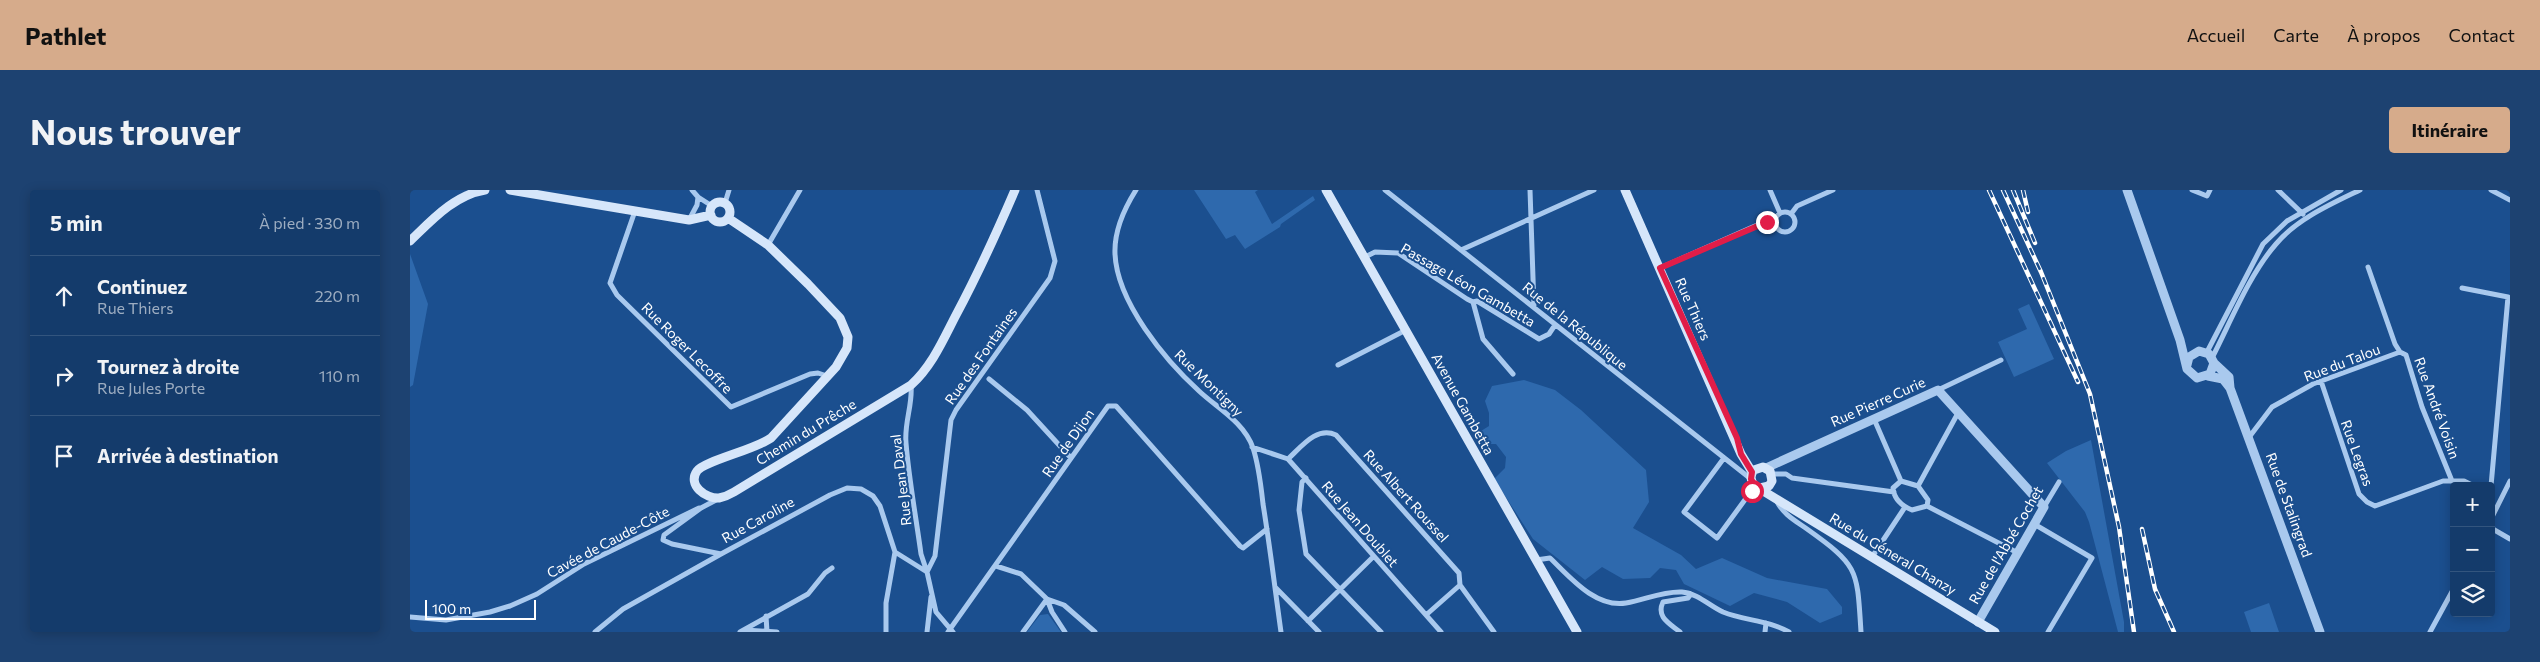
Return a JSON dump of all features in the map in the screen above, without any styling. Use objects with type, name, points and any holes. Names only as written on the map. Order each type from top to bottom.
[{"type":"main road","points":[[410,241],[448,206],[477,191],[485,190]]},
{"type":"main road","points":[[510,190],[689,220],[711,215]]},
{"type":"main road","name":"Chemin du Prêche","points":[[717,498],[734,492],[911,385],[925,371],[947,333],[994,241],[1015,190]]},
{"type":"main road","name":"Avenue Gambetta","points":[[1326,190],[1577,632]]},
{"type":"main road","name":"Rue Thiers","points":[[1625,190],[1737,438],[1741,454],[1759,476]]},
{"type":"main road","points":[[711,215],[712,206],[717,202],[726,203],[730,209],[728,218]]},
{"type":"main road","points":[[711,215],[718,221],[728,218]]},
{"type":"main road","points":[[717,498],[704,495],[698,488],[695,479],[697,471],[706,465],[747,451],[766,441],[780,429],[829,376],[847,348],[848,336],[845,326],[833,310],[768,245],[728,218]]},
{"type":"main road","points":[[1759,476],[1771,484],[1776,500]]},
{"type":"main road","name":"Rue du Géneral Chanzy","points":[[1759,476],[1776,500],[1995,632]]},
{"type":"street","points":[[692,190],[698,197],[712,206]]},
{"type":"street","points":[[726,203],[729,190]]},
{"type":"street","points":[[768,245],[800,190]]},
{"type":"street","name":"Rue Montigny","points":[[1136,190],[1121,219],[1117,233],[1115,255],[1129,299],[1152,340],[1175,369],[1232,418],[1252,447],[1267,528],[1281,632]]},
{"type":"street","name":"Rue de la République","points":[[1386,190],[1724,458],[1759,476]]},
{"type":"street","points":[[1530,190],[1534,307]]},
{"type":"street","points":[[1461,250],[1594,190]]},
{"type":"street","points":[[1770,190],[1780,213]]},
{"type":"street","points":[[1791,214],[1797,206],[1833,190]]},
{"type":"street","points":[[2127,190],[2187,365],[2193,376],[2223,379],[2230,388]]},
{"type":"street","points":[[2192,190],[2207,196],[2210,190]]},
{"type":"street","points":[[2278,190],[2306,218]]},
{"type":"street","points":[[2208,376],[2212,371],[2211,358],[2263,244],[2287,221],[2341,190]]},
{"type":"street","points":[[2211,358],[2263,261],[2277,243],[2306,218],[2360,190]]},
{"type":"street","points":[[2491,190],[2510,200]]},
{"type":"street","name":"Rue des Fontaines","points":[[927,572],[935,556],[951,420],[956,410],[1036,298],[1054,268],[1055,261],[1037,191]]},
{"type":"street","points":[[689,220],[695,209],[698,197]]},
{"type":"street","name":"Rue Roger Lecoffre","points":[[635,211],[610,284],[617,295],[731,407],[810,374],[818,373],[829,376]]},
{"type":"street","points":[[1774,222],[1780,213]]},
{"type":"street","points":[[1780,213],[1791,214]]},
{"type":"street","points":[[1774,222],[1780,231],[1790,231],[1795,222],[1791,214]]},
{"type":"street","points":[[1660,268],[1764,222],[1774,222]]},
{"type":"street","name":"Passage Léon Gambetta","points":[[1365,257],[1375,252],[1398,254],[1473,302],[1477,301],[1539,339],[1549,334],[1555,325]]},
{"type":"street","name":"Rue André Voisin","points":[[2368,267],[2400,352],[2406,355],[2422,407],[2452,481],[2466,482]]},
{"type":"street","points":[[2462,288],[2508,297],[2491,482]]},
{"type":"street","points":[[1473,302],[1483,339],[1514,374]]},
{"type":"street","points":[[1338,365],[1406,330]]},
{"type":"street","points":[[2180,340],[2195,352],[2211,358]]},
{"type":"street","points":[[2187,365],[2189,357],[2195,352]]},
{"type":"street","name":"Rue du Talou","points":[[2250,436],[2272,408],[2321,381],[2400,352]]},
{"type":"street","name":"Rue de Stalingrad","points":[[2211,358],[2229,377],[2230,388],[2250,436],[2320,632]]},
{"type":"street","name":"Rue Pierre Curie","points":[[1759,476],[1874,419],[2001,360]]},
{"type":"street","points":[[989,379],[1026,410],[1070,458]]},
{"type":"street","name":"Rue Legras","points":[[2321,381],[2359,494],[2367,502],[2375,506],[2443,481],[2452,481]]},
{"type":"street","name":"Rue Jean Daval","points":[[911,385],[912,393],[907,416],[906,443],[921,554],[932,594]]},
{"type":"street","points":[[1938,390],[2044,507]]},
{"type":"street","name":"Rue de Dijon","points":[[950,631],[1108,406],[1116,406],[1240,546],[1243,548],[1267,528]]},
{"type":"street","points":[[1918,486],[1958,413]]},
{"type":"street","points":[[1874,419],[1901,482]]},
{"type":"street","name":"Rue Albert Roussel","points":[[1288,458],[1318,433],[1328,431],[1336,435],[1459,573],[1460,585],[1494,632]]},
{"type":"street","points":[[1252,447],[1288,458]]},
{"type":"street","name":"Rue Jean Doublet","points":[[1288,458],[1373,557],[1441,632]]},
{"type":"street","points":[[1724,458],[1684,512],[1717,538],[1759,476],[1786,474],[1792,478],[1894,492]]},
{"type":"street","points":[[1306,478],[1302,482],[1300,510],[1306,554],[1382,632]]},
{"type":"street","points":[[2495,510],[2510,481]]},
{"type":"street","points":[[1901,482],[1918,486],[1928,500],[1927,506],[1918,510],[1905,507],[1894,492],[1895,484],[1901,482]]},
{"type":"street","name":"Rue de l'Abbé Cochet","points":[[1978,622],[2059,482]]},
{"type":"street","name":"Rue Caroline","points":[[717,498],[664,535],[663,540],[672,544],[721,554],[804,508],[847,488],[861,489],[880,506],[895,552]]},
{"type":"street","points":[[1776,500],[1782,512],[1833,547],[1854,572],[1858,584],[1861,632]]},
{"type":"street","points":[[1927,506],[2018,553]]},
{"type":"street","points":[[1872,558],[1905,507]]},
{"type":"street","name":"Cavée de Caude-Côte","points":[[410,616],[446,620],[490,612],[510,606],[537,594],[584,564],[701,508]]},
{"type":"street","points":[[2034,524],[2092,558],[2048,632]]},
{"type":"street","points":[[2495,530],[2510,538]]},
{"type":"street","points":[[886,632],[886,603],[895,552],[927,572]]},
{"type":"street","points":[[595,632],[623,609],[721,554]]},
{"type":"street","points":[[1308,621],[1373,557]]},
{"type":"street","points":[[1536,560],[1550,558],[1584,590],[1611,604],[1627,603],[1666,594],[1691,594],[1724,612],[1766,623],[1789,632]]},
{"type":"street","points":[[996,566],[1021,574],[1047,599],[1052,612],[1066,632]]},
{"type":"street","points":[[742,631],[808,594],[825,573],[832,568]]},
{"type":"street","points":[[1426,615],[1460,585]]},
{"type":"street","points":[[1274,586],[1319,632]]},
{"type":"street","points":[[932,594],[936,612],[950,631]]},
{"type":"street","points":[[927,632],[932,594]]},
{"type":"street","points":[[1680,632],[1661,615],[1660,609],[1663,602],[1688,598],[1691,594]]},
{"type":"street","points":[[2430,632],[2450,595]]},
{"type":"street","points":[[1023,632],[1047,599]]},
{"type":"street","points":[[1047,599],[1064,604],[1095,632]]},
{"type":"street","points":[[766,616],[767,631]]},
{"type":"street","points":[[1765,632],[1766,623]]},
{"type":"street","points":[[742,631],[777,632]]},
{"type":"shaded area","points":[[1194,190],[1258,190],[1255,192],[1272,224],[1313,196],[1315,200],[1281,224],[1280,227],[1245,249],[1235,235],[1226,239]]},
{"type":"shaded area","points":[[410,254],[428,304],[413,385],[410,387]]},
{"type":"shaded area","points":[[2029,304],[2054,359],[2014,377],[1998,342],[2027,329],[2018,309]]},
{"type":"shaded area","points":[[1524,380],[1555,390],[1581,410],[1646,470],[1649,502],[1633,528],[1681,555],[1696,569],[1722,558],[1767,578],[1827,589],[1842,607],[1842,614],[1820,623],[1787,602],[1754,593],[1730,606],[1684,584],[1676,570],[1660,568],[1650,578],[1623,579],[1602,567],[1585,580],[1533,539],[1494,479],[1505,468],[1506,457],[1496,444],[1480,444],[1473,436],[1489,426],[1489,413],[1485,401],[1492,386]]},
{"type":"shaded area","points":[[2091,440],[2124,622],[2124,632],[2118,632],[2085,512],[2047,463],[2066,451]]},
{"type":"shaded area","points":[[2269,603],[2279,632],[2251,632],[2244,612]]},
{"type":"shaded area","points":[[1048,614],[1061,632],[1027,632],[1040,615]]},
{"type":"railway","points":[[1989,190],[2078,382]]},
{"type":"railway","points":[[2003,190],[2041,272],[2090,394],[2119,527],[2134,632]]},
{"type":"railway","points":[[2013,190],[2035,243]]},
{"type":"railway","points":[[2023,190],[2028,212]]},
{"type":"railway","points":[[2142,529],[2155,589],[2174,632]]},
{"type":"route","points":[[1752,491],[1755,486],[1751,479],[1752,472],[1741,454],[1737,438],[1660,268],[1767,222]]}]
